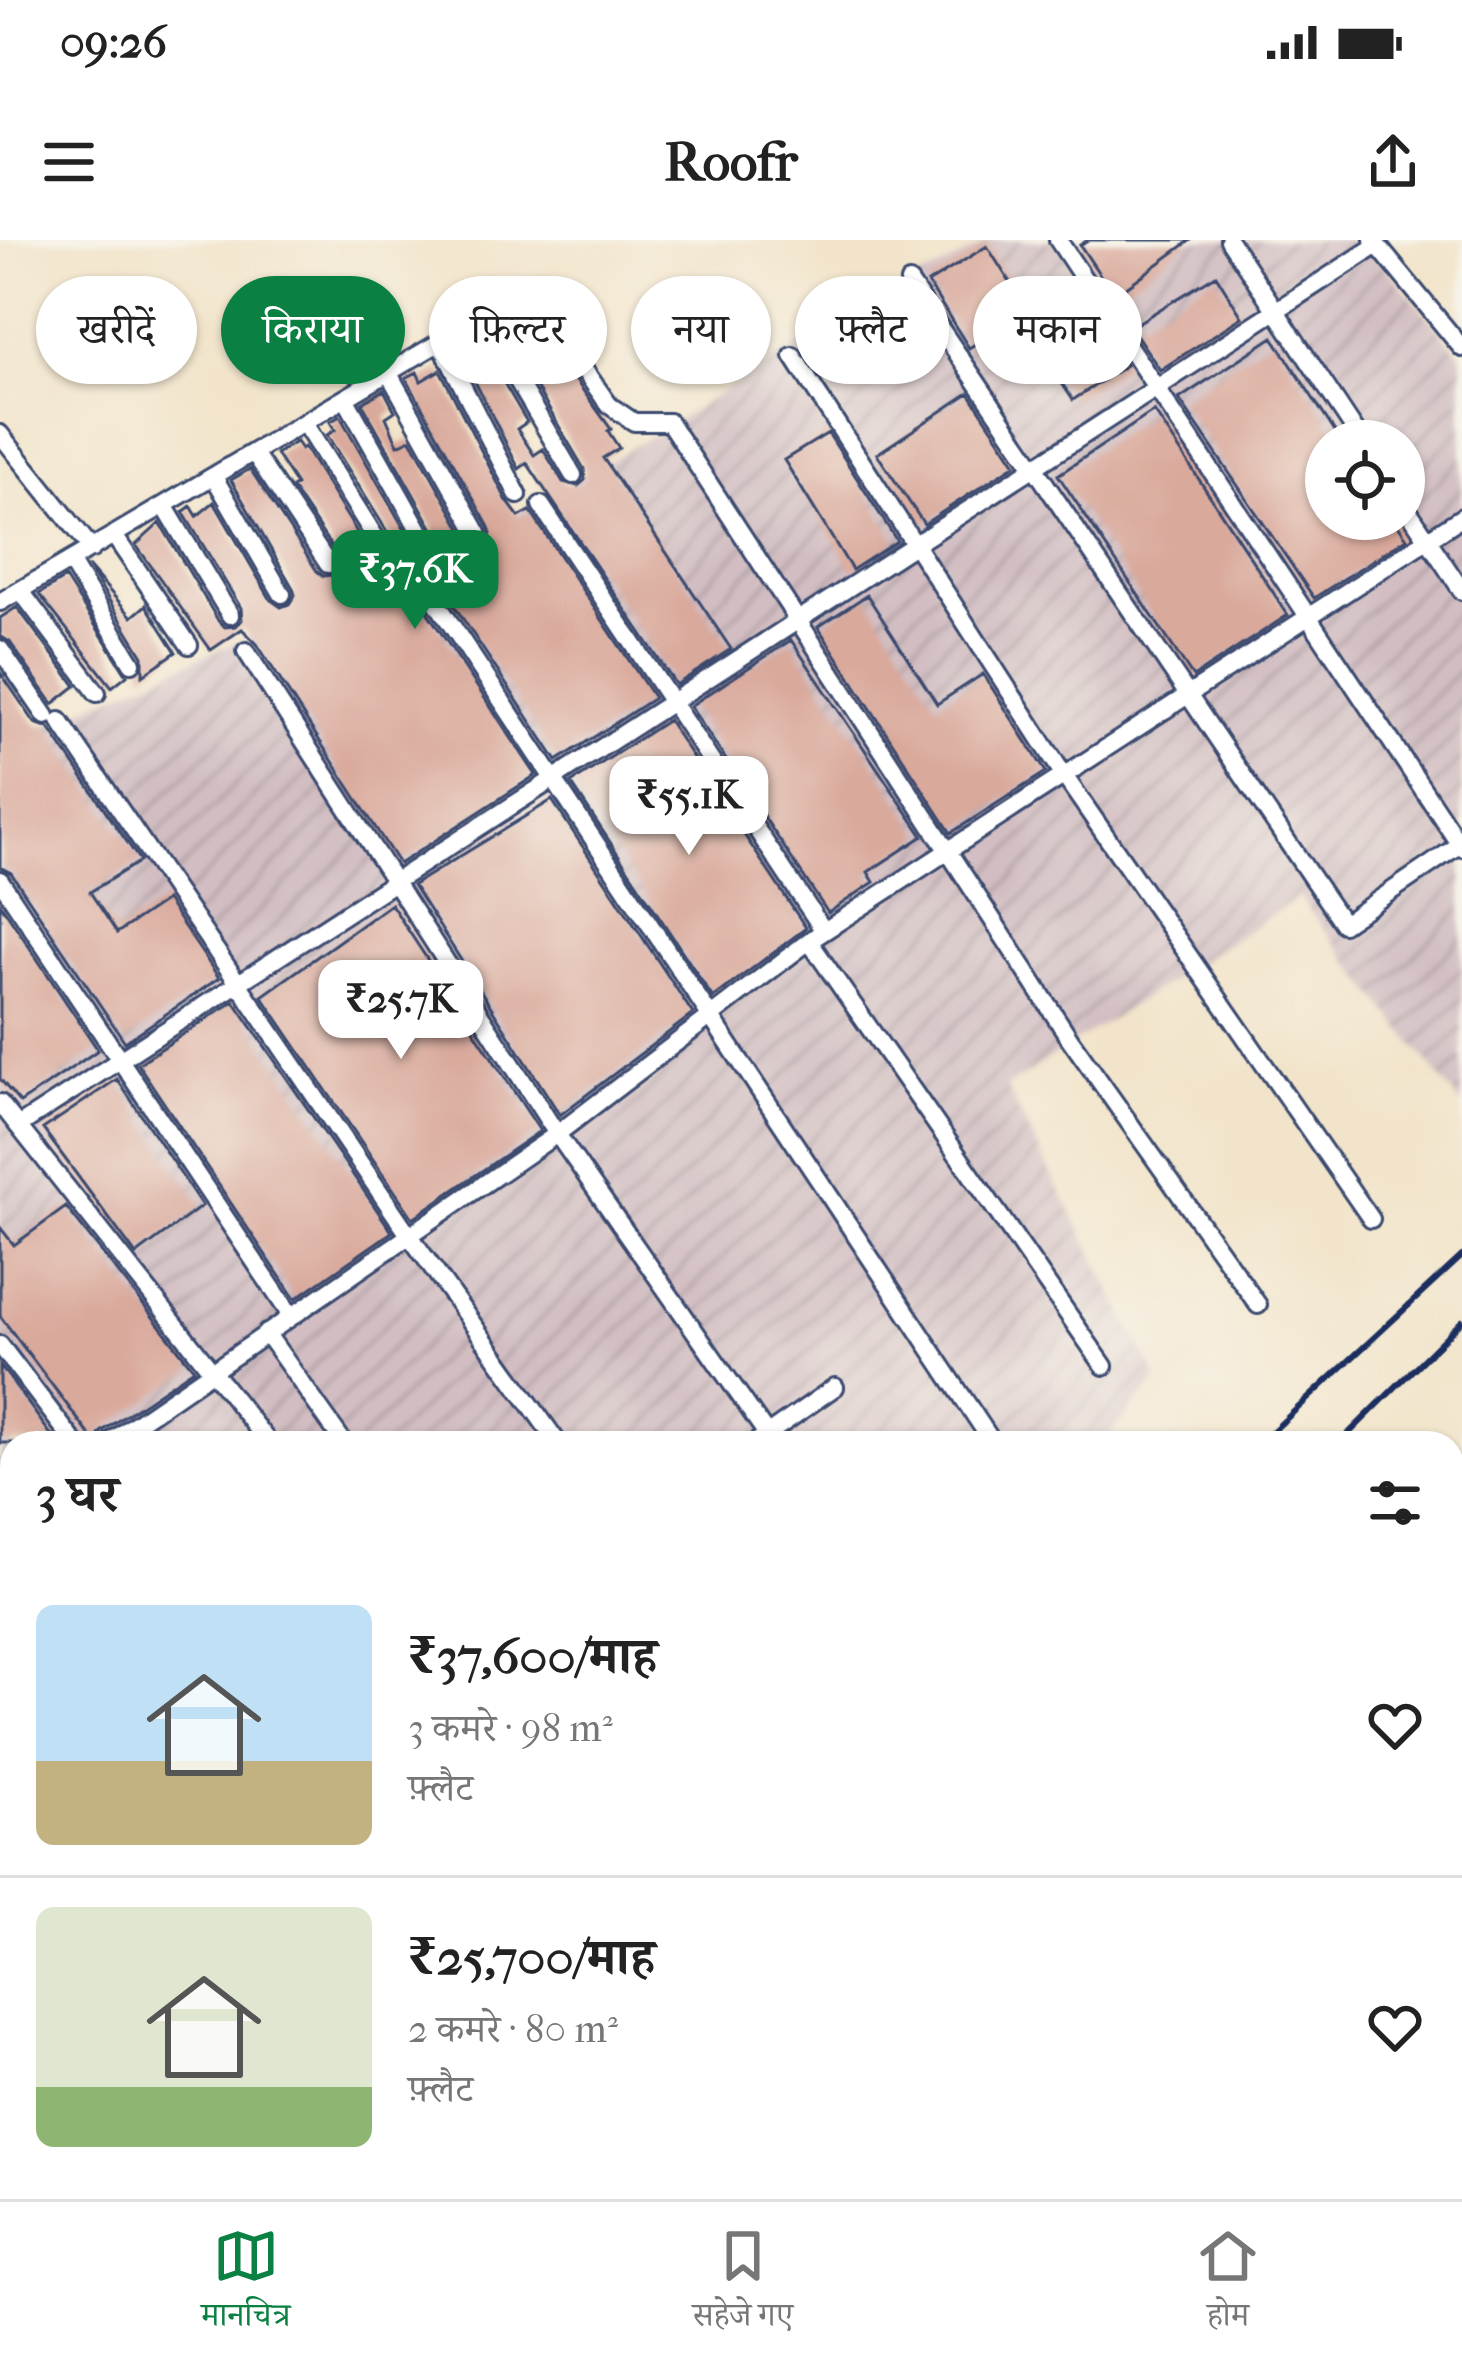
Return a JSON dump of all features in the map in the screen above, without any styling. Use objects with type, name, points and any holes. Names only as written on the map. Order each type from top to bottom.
[{"type":"street","points":[[949,341],[1343,924],[1461,845],[1058,240]]},
{"type":"street","points":[[1229,240],[1348,420]]},
{"type":"street","points":[[18,1126],[913,542],[1035,468],[1375,242],[1462,348]]},
{"type":"street","points":[[793,356],[1064,774],[1371,1219]]},
{"type":"street","points":[[0,602],[368,384]]},
{"type":"street","points":[[395,384],[478,533]]},
{"type":"street","points":[[461,384],[518,495]]},
{"type":"street","points":[[519,384],[573,475]]},
{"type":"street","points":[[594,384],[609,405],[634,422],[669,422],[1070,1039],[1258,1305]]},
{"type":"street","points":[[345,398],[430,550]]},
{"type":"street","points":[[304,423],[382,548]]},
{"type":"street","points":[[0,434],[92,548]]},
{"type":"street","points":[[254,453],[328,564]]},
{"type":"street","points":[[214,477],[282,594]]},
{"type":"street","points":[[541,505],[671,701],[816,936],[1104,1366]]},
{"type":"street","points":[[165,507],[230,615]]},
{"type":"street","points":[[125,1431],[556,1134],[816,936],[1462,517]]},
{"type":"street","points":[[1425,535],[1462,591]]},
{"type":"street","points":[[115,537],[189,645]]},
{"type":"street","points":[[70,561],[132,663]]},
{"type":"street","points":[[417,573],[985,1431]]},
{"type":"street","points":[[20,590],[97,693]]},
{"type":"street","points":[[0,649],[53,718],[549,1431]]},
{"type":"street","points":[[246,651],[556,1134],[759,1431]]},
{"type":"street","points":[[0,880],[291,1316]]},
{"type":"street","points":[[0,1103],[260,1431]]},
{"type":"street","points":[[266,1333],[335,1431]]},
{"type":"street","points":[[0,1345],[66,1431]]},
{"type":"street","points":[[777,1431],[835,1387]]},
{"type":"shaded area","points":[[993,240],[1362,240],[1462,356],[1462,1106],[1299,897],[1006,1087],[1158,1379],[1112,1431],[0,1431],[0,745],[449,550],[736,384],[771,384],[771,363],[795,348],[795,384],[949,384],[949,276],[925,276]]},
{"type":"building","points":[[1088,240],[1191,240],[1142,276],[1101,276],[1080,245]]},
{"type":"building","points":[[987,246],[1006,276],[973,276],[973,345],[969,348],[949,316],[949,276],[939,276]]},
{"type":"building","points":[[1216,275],[1242,317],[1160,370],[1142,343],[1142,320]]},
{"type":"building","points":[[1273,337],[1327,420],[1305,420],[1305,540],[1404,540],[1314,598],[1179,399]]},
{"type":"building","points":[[417,372],[421,381],[429,376],[429,384],[447,384],[507,501],[519,517],[530,511],[654,698],[557,761],[428,566],[411,562],[405,568],[406,580],[536,775],[399,864],[257,644],[242,629],[211,650],[136,545],[160,523],[219,622],[236,626],[242,620],[241,608],[183,512],[191,506],[197,516],[214,502],[271,600],[281,607],[289,604],[295,595],[293,588],[231,480],[250,469],[317,571],[334,575],[340,569],[339,558],[292,488],[296,485],[276,454],[296,442],[304,447],[371,555],[381,561],[390,558],[393,541],[327,435],[335,430],[330,422],[340,416],[419,555],[429,562],[437,559],[443,550],[441,543],[362,403],[384,390],[395,411],[386,417],[398,445],[411,439],[467,539],[477,546],[485,543],[491,534],[489,527],[406,378]]},
{"type":"building","points":[[476,384],[505,384],[527,422],[517,429],[534,455],[543,449],[563,482],[578,486],[585,480],[584,469],[534,384],[578,384],[619,448],[603,458],[731,649],[676,685],[527,463],[519,469]]},
{"type":"building","points":[[1062,384],[1097,384],[1073,400]]},
{"type":"building","points":[[969,393],[1016,464],[924,524],[877,454]]},
{"type":"building","points":[[1154,411],[1288,615],[1193,677],[1058,475]]},
{"type":"building","points":[[828,433],[897,541],[852,570],[784,460]]},
{"type":"building","points":[[88,566],[132,617],[146,605],[176,652],[143,675],[143,656]]},
{"type":"building","points":[[65,578],[127,675],[112,687],[39,594]]},
{"type":"building","points":[[867,595],[937,704],[983,674],[1046,772],[951,833],[818,627]]},
{"type":"building","points":[[17,607],[76,686],[53,704],[10,642],[0,636],[0,618]]},
{"type":"building","points":[[791,640],[923,836],[868,872],[874,882],[828,913],[690,706]]},
{"type":"building","points":[[0,672],[35,723],[49,728],[140,861],[90,892],[117,933],[166,900],[219,978],[125,1042],[11,873],[0,867]]},
{"type":"building","points":[[668,720],[806,928],[713,998],[571,783]]},
{"type":"building","points":[[552,800],[693,1014],[560,1115],[413,885]]},
{"type":"building","points":[[0,903],[98,1050],[20,1103],[0,1079]]},
{"type":"building","points":[[391,904],[540,1131],[413,1218],[262,996]]},
{"type":"building","points":[[234,1001],[392,1232],[295,1299],[138,1064]]},
{"type":"building","points":[[117,1079],[202,1206],[136,1255],[43,1129]]},
{"type":"building","points":[[66,1207],[194,1369],[102,1431],[87,1431],[0,1316],[0,1227],[14,1245]]},
{"type":"building","points":[[0,1366],[48,1431],[0,1431]]},
{"type":"railway","points":[[1273,1431],[1462,1256]]},
{"type":"railway","points":[[1351,1431],[1462,1321]]}]
